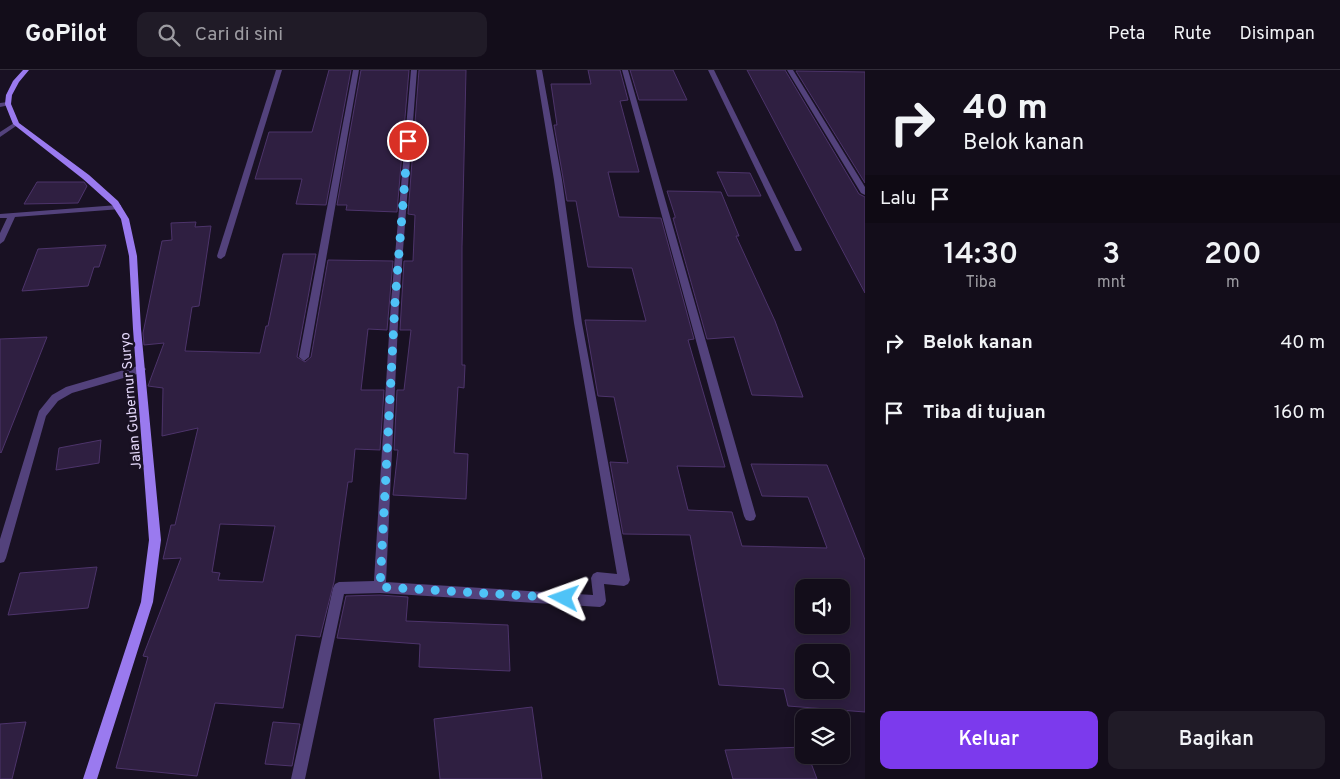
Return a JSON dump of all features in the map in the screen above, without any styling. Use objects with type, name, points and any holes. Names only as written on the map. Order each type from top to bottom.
[{"type":"main road","points":[[16,124],[4,105],[16,81],[26,70]]},
{"type":"main road","name":"Jalan Gubernur Suryo","points":[[16,124],[86,177],[118,208],[125,219],[133,256],[155,540],[153,570],[147,602],[90,779]]},
{"type":"street","points":[[222,256],[279,70]]},
{"type":"street","points":[[304,357],[356,70]]},
{"type":"street","points":[[380,587],[395,302],[414,70]]},
{"type":"street","points":[[298,779],[337,590],[342,588],[380,587],[600,601],[597,578],[624,580],[578,323],[558,180],[539,70]]},
{"type":"street","points":[[625,70],[750,516]]},
{"type":"street","points":[[711,70],[798,249]]},
{"type":"street","points":[[790,70],[865,193]]},
{"type":"street","points":[[0,135],[16,124]]},
{"type":"street","points":[[0,216],[118,208]]},
{"type":"street","points":[[0,241],[12,215]]},
{"type":"street","points":[[0,558],[42,414],[55,398],[69,390],[141,369]]},
{"type":"building","points":[[329,70],[351,70],[326,205],[296,204],[302,179],[255,179],[269,132],[312,132]]},
{"type":"building","points":[[361,70],[409,70],[397,212],[346,210],[347,205],[337,205]]},
{"type":"building","points":[[419,70],[466,70],[462,247],[462,365],[465,365],[464,388],[458,387],[454,453],[468,454],[466,499],[393,495],[398,450],[394,450],[397,390],[404,390],[411,330],[400,330],[404,261],[413,261],[415,215],[408,214]]},
{"type":"building","points":[[588,70],[620,70],[628,100],[620,101],[639,172],[608,172],[619,217],[661,218],[694,339],[688,340],[725,467],[677,466],[688,510],[732,512],[742,546],[827,548],[808,497],[762,496],[751,464],[827,465],[865,560],[865,712],[850,711],[850,709],[788,706],[784,689],[719,685],[690,535],[623,534],[610,462],[628,463],[614,397],[598,396],[585,320],[646,321],[632,268],[588,267],[576,201],[567,201],[554,125],[557,125],[551,84],[591,84]]},
{"type":"building","points":[[630,70],[673,70],[687,100],[639,100]]},
{"type":"building","points":[[747,70],[785,70],[859,194],[865,197],[865,293]]},
{"type":"building","points":[[796,71],[865,72],[865,183]]},
{"type":"building","points":[[717,172],[750,173],[761,196],[728,196]]},
{"type":"building","points":[[37,182],[84,182],[87,186],[78,203],[24,204]]},
{"type":"building","points":[[667,191],[721,192],[739,236],[736,236],[775,321],[803,397],[752,395],[734,337],[707,339]]},
{"type":"building","points":[[196,222],[195,227],[211,226],[199,306],[192,307],[185,351],[260,353],[266,326],[268,326],[283,254],[316,254],[297,357],[305,362],[311,357],[328,260],[393,261],[387,330],[368,329],[361,390],[384,390],[380,450],[355,449],[352,482],[348,482],[334,582],[320,637],[296,635],[283,708],[215,703],[197,776],[116,768],[148,657],[143,656],[181,558],[163,559],[171,525],[175,525],[198,428],[162,436],[163,388],[148,386],[164,343],[144,345],[143,333],[162,241],[172,240],[171,223]],"holes":[[[220,524],[275,526],[263,582],[218,580],[220,573],[212,572]]]},
{"type":"building","points":[[106,245],[99,267],[94,267],[88,286],[22,291],[38,249]]},
{"type":"building","points":[[47,337],[1,453],[0,339]]},
{"type":"building","points":[[101,440],[99,463],[56,470],[59,448]]},
{"type":"building","points":[[97,567],[88,608],[8,615],[20,573]]},
{"type":"building","points":[[380,595],[408,597],[406,621],[508,625],[510,671],[419,667],[420,644],[337,638],[346,596]]},
{"type":"building","points":[[532,707],[542,779],[440,779],[434,719]]},
{"type":"building","points":[[26,722],[12,779],[0,779],[0,724]]},
{"type":"building","points":[[273,722],[300,724],[292,766],[265,764]]},
{"type":"building","points":[[795,747],[795,764],[811,764],[817,779],[733,779],[725,750]]},
{"type":"route","points":[[408,141],[395,302],[380,587],[564,598]]}]
